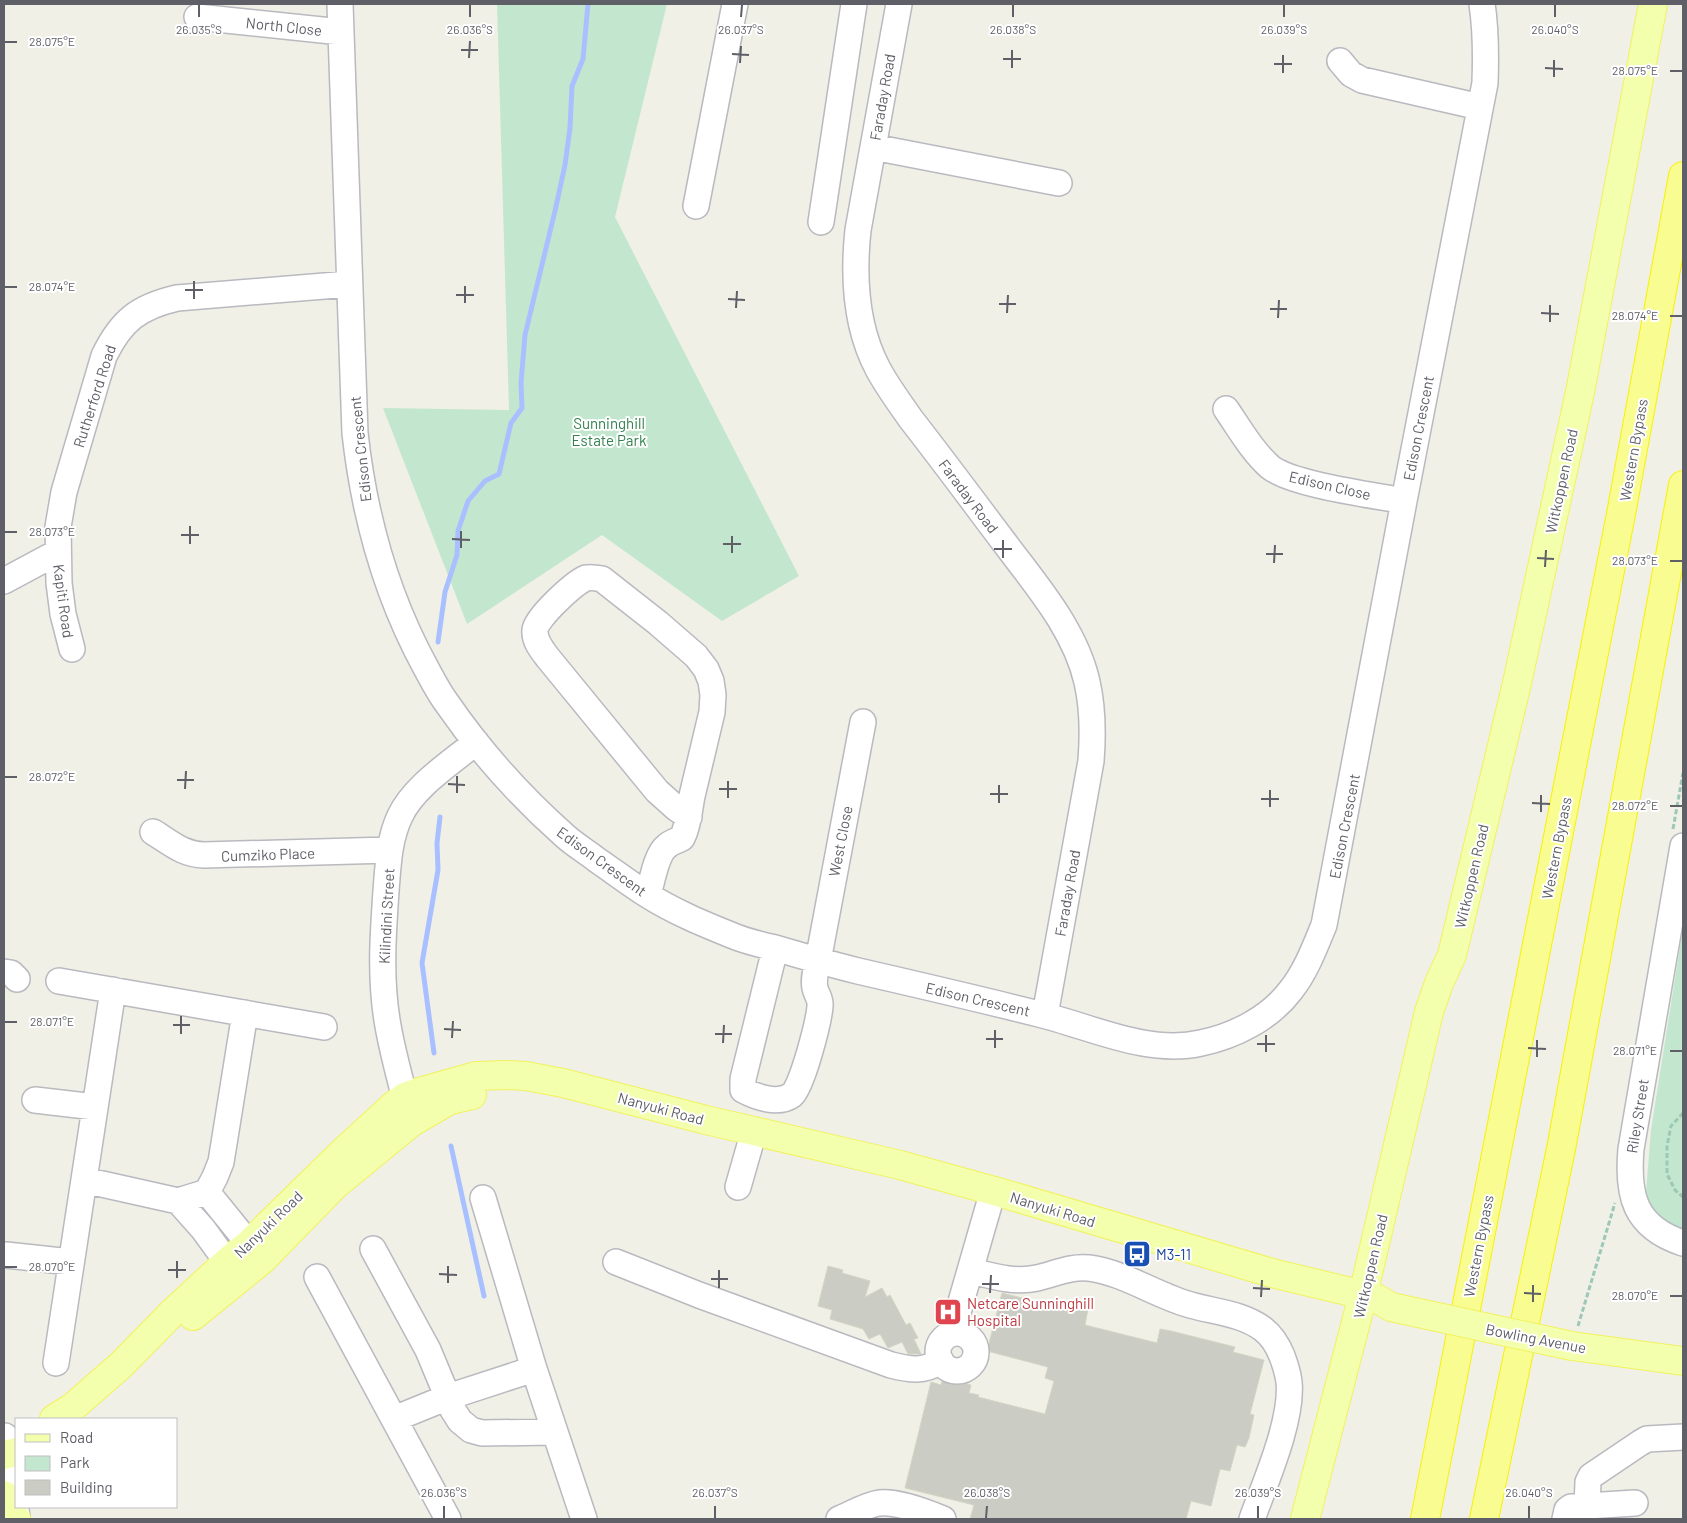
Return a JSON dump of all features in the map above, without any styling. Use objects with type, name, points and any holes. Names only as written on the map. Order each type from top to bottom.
[{"type":"highway","name":"Western Bypass","points":[[1425,1519],[1619,524],[1683,176]]},
{"type":"highway","points":[[1484,1519],[1561,1149],[1683,485]]},
{"type":"main road","name":"Witkoppen Road","points":[[1323,1519],[1379,1305],[1429,1012],[1439,982],[1452,955],[1517,684],[1580,392],[1653,4]]},
{"type":"main road","name":"Nanyuki Road","points":[[56,1418],[73,1407],[122,1364],[172,1313],[234,1271],[334,1186],[409,1110],[485,1093],[525,1094],[599,1106],[704,1130],[753,1137],[997,1199],[1161,1256],[1331,1301],[1379,1305]]},
{"type":"main road","name":"Nanyuki Road","points":[[84,1418],[202,1308],[234,1271]]},
{"type":"main road","name":"Witkoppen Road","points":[[1305,1519],[1379,1305]]},
{"type":"main road","name":"Bowling Avenue","points":[[1379,1305],[1572,1346],[1683,1361]]},
{"type":"main road","points":[[4,1495],[17,1519]]},
{"type":"street","name":"Edison Crescent","points":[[340,4],[349,284],[358,463],[370,526],[395,601],[415,647],[444,700],[476,742],[532,806],[568,838],[648,895],[683,914],[740,938],[818,961],[1045,1015],[1111,1035],[1155,1045],[1182,1046],[1227,1036],[1253,1024],[1291,992],[1315,949],[1326,918],[1485,83],[1485,24],[1482,4]]},
{"type":"street","points":[[696,206],[735,4]]},
{"type":"street","points":[[821,222],[854,4]]},
{"type":"street","name":"Faraday Road","points":[[899,4],[858,230],[856,254],[858,306],[863,331],[868,348],[878,369],[910,418],[1042,592],[1063,624],[1077,652],[1087,681],[1093,735],[1091,761],[1045,1015]]},
{"type":"street","name":"North Close","points":[[198,17],[341,32]]},
{"type":"street","points":[[1340,61],[1351,74],[1362,80],[1480,107]]},
{"type":"street","points":[[872,154],[1059,183]]},
{"type":"street","points":[[872,154],[1012,188]]},
{"type":"street","name":"Rutherford Road","points":[[58,552],[58,527],[64,492],[104,356],[113,337],[125,322],[144,309],[160,302],[177,298],[349,284]]},
{"type":"street","name":"Edison Close","points":[[1226,409],[1259,456],[1272,468],[1289,477],[1327,487],[1404,501]]},
{"type":"street","points":[[4,581],[58,552]]},
{"type":"street","name":"Kapiti Road","points":[[58,552],[63,614],[72,649]]},
{"type":"street","points":[[648,895],[657,861],[663,850],[668,845],[682,838],[686,831],[689,817],[692,796],[712,712],[713,695],[711,681],[706,669],[696,656],[658,623],[602,579],[585,578],[537,622],[535,630],[539,647],[657,791],[689,817]]},
{"type":"street","name":"West Close","points":[[775,949],[742,1079],[744,1090],[764,1098],[785,1098],[793,1094],[808,1055],[820,1005],[814,986],[818,961],[863,722]]},
{"type":"street","name":"Kilindini Street","points":[[409,1110],[387,1021],[384,986],[383,953],[390,850],[400,815],[409,801],[425,784],[476,742]]},
{"type":"street","name":"Cumziko Place","points":[[153,832],[180,850],[190,854],[390,850]]},
{"type":"street","name":"Riley Street","points":[[1683,846],[1631,1149],[1630,1178],[1636,1206],[1643,1216],[1664,1235],[1683,1243]]},
{"type":"street","points":[[59,982],[324,1027]]},
{"type":"street","points":[[56,1363],[113,990]]},
{"type":"street","points":[[84,1180],[178,1201],[206,1192],[216,1177],[222,1157],[245,1013]]},
{"type":"street","points":[[35,1100],[95,1107]]},
{"type":"street","points":[[738,1187],[753,1137]]},
{"type":"street","points":[[206,1192],[256,1252]]},
{"type":"street","points":[[483,1198],[534,1369],[584,1519]]},
{"type":"street","points":[[960,1335],[997,1199]]},
{"type":"street","points":[[178,1201],[203,1229],[234,1271]]},
{"type":"street","points":[[373,1249],[428,1350],[460,1421],[471,1430],[482,1433],[554,1432]]},
{"type":"street","points":[[6,1255],[71,1262]]},
{"type":"street","points":[[616,1262],[699,1295],[891,1365],[924,1369],[930,1368],[941,1361]]},
{"type":"street","points":[[977,1272],[1006,1279],[1022,1280],[1037,1278],[1066,1269],[1089,1268],[1106,1272],[1187,1304],[1241,1317],[1264,1329],[1272,1337],[1285,1365],[1289,1382],[1289,1398],[1286,1418],[1252,1519]]},
{"type":"street","points":[[317,1277],[448,1519]]},
{"type":"street","points":[[960,1335],[975,1344],[975,1358],[970,1366],[961,1370],[952,1370],[941,1361],[938,1353],[939,1345],[944,1338],[960,1335]]},
{"type":"street","points":[[394,1418],[448,1397],[534,1369]]},
{"type":"street","points":[[1587,1506],[1588,1482],[1591,1476],[1647,1439],[1683,1437]]},
{"type":"street","points":[[9,1445],[15,1500]]},
{"type":"street","points":[[839,1519],[874,1504],[887,1503],[943,1519]]},
{"type":"street","points":[[1564,1519],[1567,1510],[1571,1507],[1634,1503]]},
{"type":"path","points":[[1683,1113],[1672,1126],[1667,1146],[1667,1174],[1675,1190],[1683,1197]]},
{"type":"green space","name":"Sunninghill Estate Park","points":[[497,4],[667,4],[615,217],[799,576],[722,621],[602,535],[467,624],[383,408],[509,410]]},
{"type":"green space","points":[[1683,928],[1683,1241],[1645,1204],[1651,1130]]},
{"type":"building","points":[[828,1266],[843,1270],[842,1273],[870,1281],[865,1297],[882,1288],[887,1297],[890,1295],[906,1325],[910,1323],[918,1338],[914,1339],[921,1354],[908,1354],[902,1342],[888,1348],[880,1334],[869,1339],[863,1329],[830,1319],[832,1310],[818,1306]]},
{"type":"building","points":[[1002,1293],[1071,1310],[1072,1305],[1088,1309],[1085,1325],[1157,1343],[1160,1329],[1171,1331],[1235,1347],[1233,1352],[1264,1360],[1250,1414],[1254,1415],[1249,1438],[1245,1447],[1237,1445],[1230,1471],[1220,1469],[1211,1506],[1191,1501],[1186,1519],[970,1519],[974,1505],[905,1488],[931,1382],[941,1385],[943,1377],[971,1385],[969,1393],[979,1395],[978,1397],[1045,1414],[1054,1381],[1045,1378],[1048,1367],[987,1351]]},
{"type":"waterway","points":[[438,642],[445,592],[457,555],[458,531],[468,501],[485,481],[499,474],[511,423],[522,408],[521,383],[525,335],[565,165],[570,128],[572,86],[583,59],[588,4]]},
{"type":"waterway","points":[[434,1053],[422,963],[438,870],[437,843],[440,817]]},
{"type":"waterway","points":[[451,1146],[484,1296]]},
{"type":"place","name":"M3-11","points":[[1137,1254]]},
{"type":"place","name":"Netcare Sunninghill Hospital","points":[[948,1312]]}]
